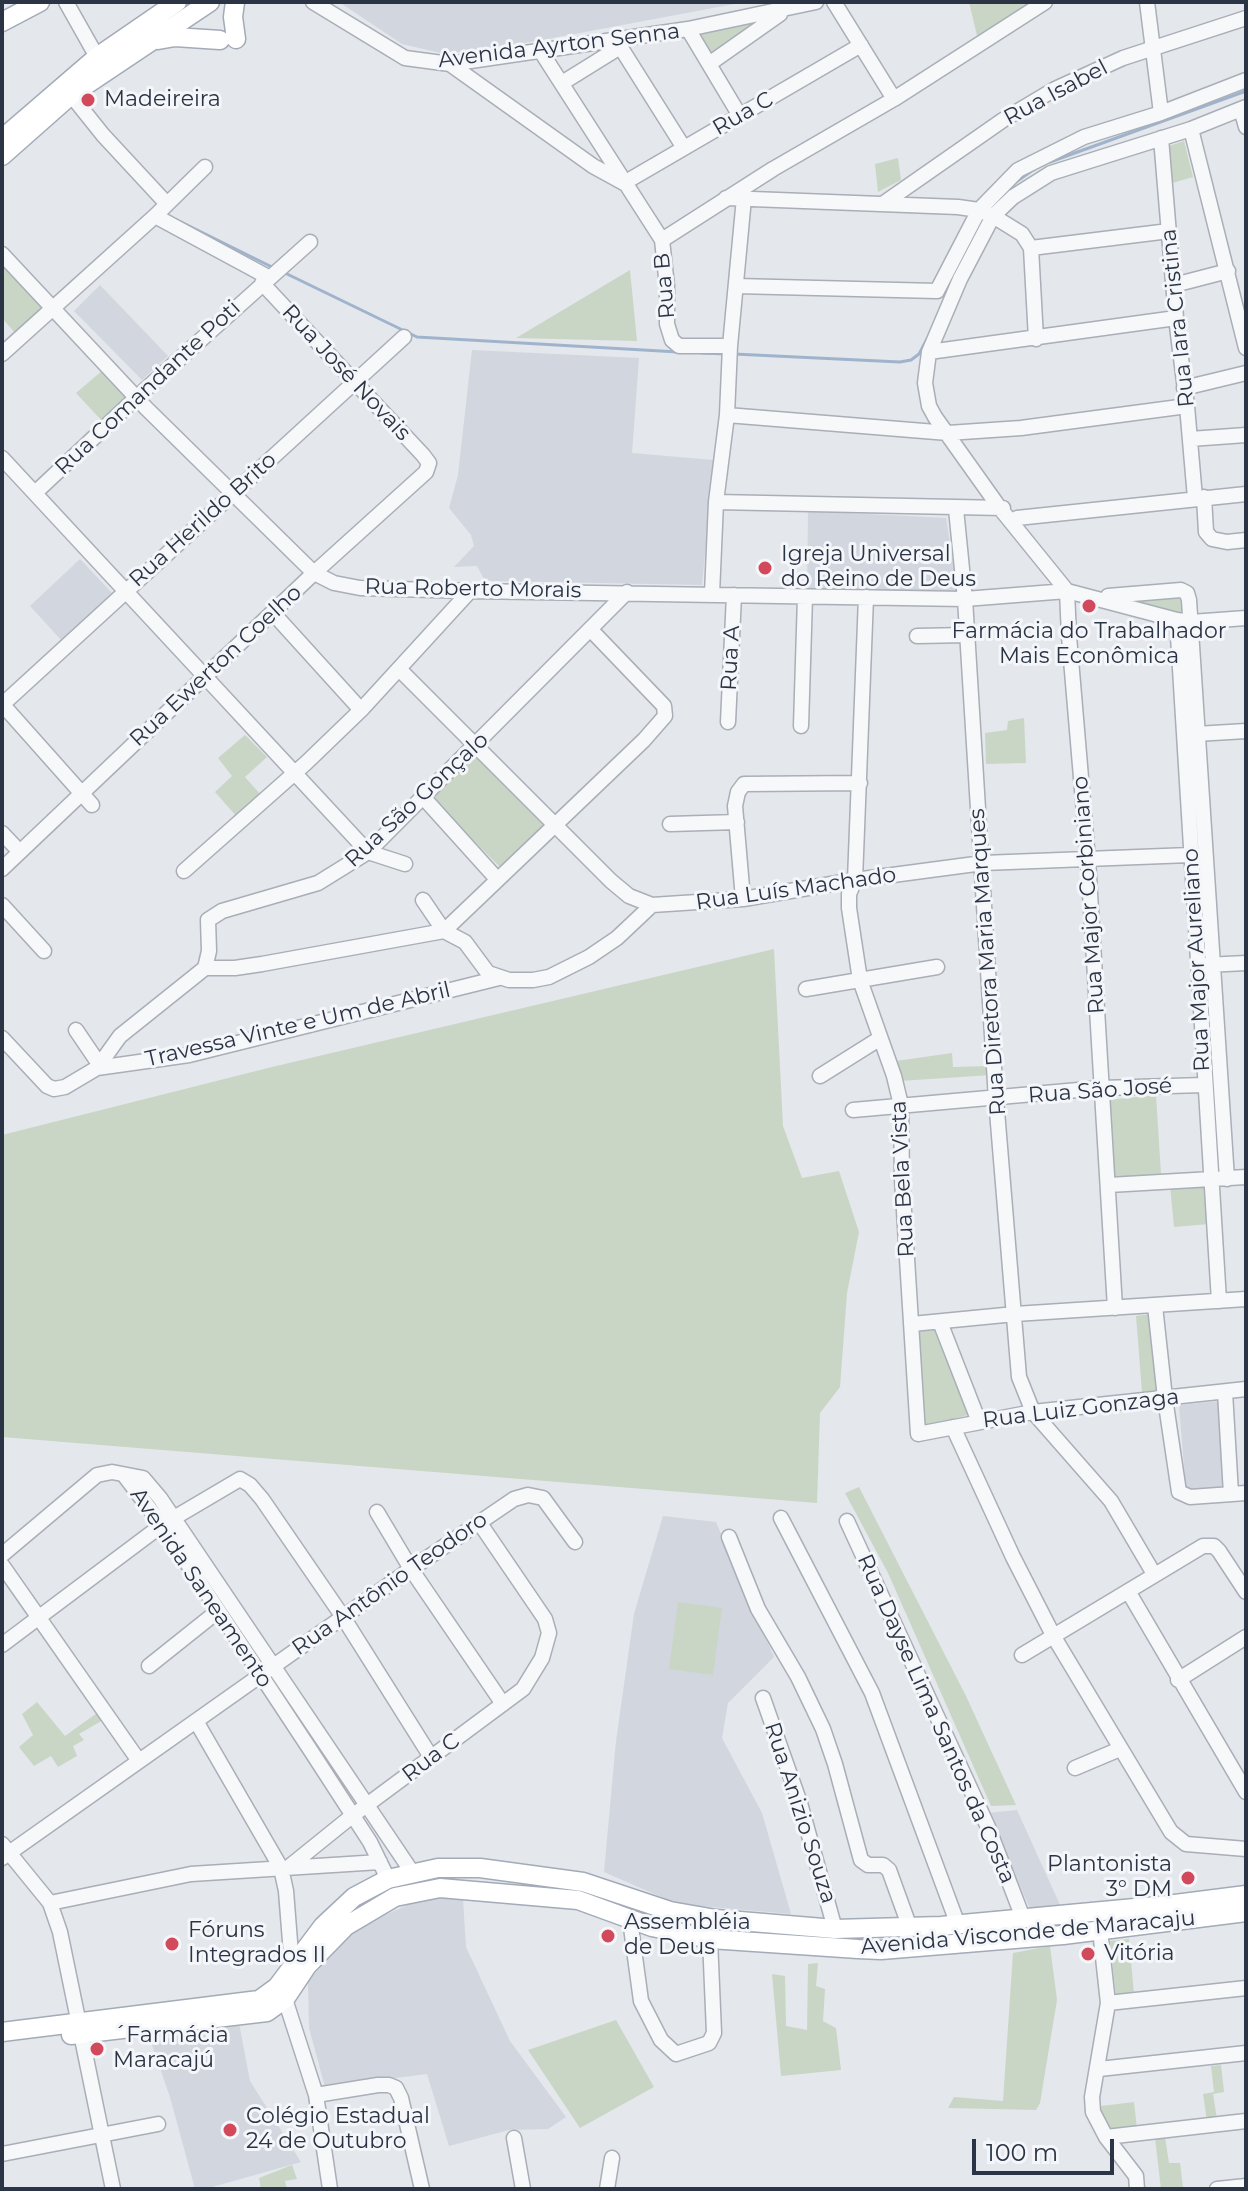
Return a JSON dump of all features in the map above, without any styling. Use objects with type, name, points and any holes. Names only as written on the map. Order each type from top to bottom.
[{"type":"main road","points":[[2,22],[40,2]]},
{"type":"main road","points":[[2,139],[97,57],[177,2]]},
{"type":"main road","points":[[2,156],[71,95],[210,2]]},
{"type":"main road","points":[[151,41],[175,37],[228,39],[235,2]]},
{"type":"main road","name":"Avenida Visconde de Maracaju","points":[[2,2044],[81,2028],[254,2001],[277,1987],[340,1909],[384,1871],[480,1868],[607,1899],[692,1915],[835,1929],[910,1928],[1023,1918],[1246,1912]]},
{"type":"main road","name":"Avenida Visconde de Maracaju","points":[[2,2032],[270,2011],[285,1999],[318,1953],[346,1926],[395,1897],[440,1888],[580,1891]]},
{"type":"main road","name":"Avenida Visconde de Maracaju","points":[[1168,1913],[1246,1895]]},
{"type":"main road","name":"Avenida Visconde de Maracaju","points":[[607,1899],[630,1920],[667,1931],[710,1939],[881,1950],[1100,1930],[1135,1916]]},
{"type":"street","points":[[66,2],[97,57]]},
{"type":"street","name":"Avenida Ayrton Senna","points":[[314,3],[405,58],[450,64],[540,50],[618,43],[816,2]]},
{"type":"street","points":[[834,2],[894,99]]},
{"type":"street","points":[[662,240],[725,198],[894,99],[1045,2]]},
{"type":"street","points":[[1147,2],[1161,113]]},
{"type":"street","points":[[709,64],[786,10]]},
{"type":"street","name":"Rua Isabel","points":[[884,203],[1003,120],[1090,72],[1246,18]]},
{"type":"street","points":[[688,29],[740,116]]},
{"type":"street","points":[[562,83],[618,43],[684,148]]},
{"type":"street","name":"Rua C","points":[[624,183],[861,45]]},
{"type":"street","name":"Rua B","points":[[540,50],[662,240],[667,324],[672,340],[679,346],[730,346]]},
{"type":"street","points":[[450,64],[593,166],[624,183]]},
{"type":"street","points":[[736,286],[937,291],[1007,179],[1033,161],[1084,137],[1161,113],[1246,80]]},
{"type":"street","points":[[71,95],[103,135],[167,204]]},
{"type":"street","points":[[1074,592],[999,507],[929,406],[926,395],[929,352],[986,213],[1051,173],[1191,129],[1244,108],[1246,127]]},
{"type":"street","points":[[1191,129],[1246,348]]},
{"type":"street","name":"Rua Iara Cristina","points":[[1161,138],[1176,318],[1190,439],[1206,532],[1212,539],[1227,542],[1246,540]]},
{"type":"street","points":[[2,354],[205,167]]},
{"type":"street","points":[[725,198],[884,203],[986,213],[1022,234],[1031,248],[1036,339]]},
{"type":"street","points":[[712,594],[716,502],[727,415],[744,198]]},
{"type":"street","name":"Rua José Novais","points":[[155,216],[265,280],[429,463]]},
{"type":"street","points":[[1031,248],[1169,231]]},
{"type":"street","name":"Rua Comandante Poti","points":[[35,493],[282,264],[310,242]]},
{"type":"street","name":"Rua Roberto Morais","points":[[2,254],[137,397],[314,573],[329,581],[348,586],[470,591],[805,597],[965,599],[1074,592],[1184,621]]},
{"type":"street","points":[[1174,285],[1228,271]]},
{"type":"street","points":[[929,352],[1176,318]]},
{"type":"street","name":"Rua Herildo Brito","points":[[2,704],[404,337]]},
{"type":"street","points":[[1184,388],[1246,373]]},
{"type":"street","points":[[727,415],[948,433],[1021,428],[1187,406]]},
{"type":"street","points":[[1190,439],[1246,435]]},
{"type":"street","points":[[2,458],[368,852],[405,864]]},
{"type":"street","name":"Rua Ewerton Coelho","points":[[2,869],[87,799],[204,678],[314,573],[417,482],[429,463]]},
{"type":"street","points":[[1017,518],[1246,494]]},
{"type":"street","points":[[716,502],[956,509],[999,507],[1017,518],[1074,592]]},
{"type":"street","name":"Rua Diretora Maria Marques","points":[[956,509],[983,863],[996,1099],[1019,1377],[1033,1412]]},
{"type":"street","name":"Rua Major Aureliano","points":[[1097,597],[1176,590],[1186,592],[1189,600],[1184,621],[1190,855],[1219,1301]]},
{"type":"street","points":[[184,871],[361,710],[470,591]]},
{"type":"street","name":"Rua São Gonçalo","points":[[205,968],[209,951],[208,920],[222,911],[318,883],[368,852],[627,592]]},
{"type":"street","name":"Rua Major Corbiniano","points":[[1074,592],[1115,1308]]},
{"type":"street","name":"Rua A","points":[[728,722],[734,595]]},
{"type":"street","points":[[801,726],[805,597]]},
{"type":"street","name":"Rua Bela Vista","points":[[866,597],[855,880],[849,894],[849,908],[860,980],[901,1105],[902,1179],[918,1434]]},
{"type":"street","points":[[273,613],[361,710]]},
{"type":"street","points":[[1184,621],[1246,618]]},
{"type":"street","name":"Rua Major Aureliano","points":[[1184,621],[1196,734],[1227,1179]]},
{"type":"street","points":[[2,1038],[47,1086],[54,1089],[65,1087],[98,1066],[120,1036],[205,968],[262,964],[444,931],[556,826],[666,714],[664,706],[591,630]]},
{"type":"street","points":[[917,636],[967,635]]},
{"type":"street","points":[[400,670],[621,889],[652,905],[617,938],[567,969],[533,980],[499,978],[488,973],[465,942],[444,931],[423,900]]},
{"type":"street","points":[[2,704],[87,799]]},
{"type":"street","points":[[1196,734],[1246,731]]},
{"type":"street","points":[[743,899],[735,801],[744,784],[860,783]]},
{"type":"street","points":[[423,797],[497,879]]},
{"type":"street","points":[[670,824],[737,822]]},
{"type":"street","points":[[2,833],[20,852]]},
{"type":"street","name":"Rua Luís Machado","points":[[652,905],[743,899],[983,863],[1190,855]]},
{"type":"street","points":[[2,905],[44,951]]},
{"type":"street","points":[[1197,966],[1246,963]]},
{"type":"street","points":[[806,989],[937,967]]},
{"type":"street","name":"Travessa Vinte e Um de Abril","points":[[98,1066],[189,1055],[499,978]]},
{"type":"street","points":[[76,1030],[98,1066]]},
{"type":"street","points":[[820,1076],[879,1039]]},
{"type":"street","name":"Rua São José","points":[[853,1110],[1101,1088],[1204,1085]]},
{"type":"street","points":[[1109,1185],[1246,1177]]},
{"type":"street","points":[[912,1324],[1246,1299]]},
{"type":"street","points":[[1155,1306],[1179,1492],[1190,1497],[1239,1494],[1225,1392]]},
{"type":"street","points":[[940,1322],[979,1422]]},
{"type":"street","name":"Rua Luiz Gonzaga","points":[[918,1434],[1033,1412],[1246,1389]]},
{"type":"street","points":[[1033,1412],[1111,1501],[1154,1574]]},
{"type":"street","points":[[953,1427],[1054,1637],[1176,1837],[1186,1844],[1246,1849]]},
{"type":"street","name":"Avenida Saneamento","points":[[2,1555],[94,1477],[108,1472],[143,1478],[218,1611],[266,1671]]},
{"type":"street","points":[[2,1645],[168,1522],[240,1479],[262,1499],[343,1617],[431,1757]]},
{"type":"street","name":"Rua Antônio Teodoro","points":[[4,1852],[514,1499],[528,1495],[543,1498],[575,1542]]},
{"type":"street","points":[[377,1512],[411,1569],[503,1704]]},
{"type":"street","points":[[781,1518],[872,1693],[958,1925]]},
{"type":"street","name":"Rua Dayse Lima Santos da Costa","points":[[847,1521],[988,1827],[1023,1918]]},
{"type":"street","name":"Avenida Saneamento","points":[[168,1522],[317,1747],[367,1806],[412,1872]]},
{"type":"street","name":"Rua C","points":[[286,1867],[523,1689],[542,1658],[549,1633],[548,1624],[479,1522]]},
{"type":"street","points":[[729,1537],[758,1609],[798,1677],[823,1729],[861,1860],[868,1865],[883,1865],[889,1870],[910,1928]]},
{"type":"street","points":[[1022,1655],[1199,1548],[1214,1546],[1246,1592]]},
{"type":"street","points":[[2,1565],[139,1761]]},
{"type":"street","points":[[1128,1591],[1246,1792]]},
{"type":"street","points":[[149,1666],[218,1611]]},
{"type":"street","points":[[1178,1680],[1246,1637]]},
{"type":"street","name":"Rua Anizio Souza","points":[[763,1698],[800,1803],[835,1929]]},
{"type":"street","points":[[196,1721],[286,1867],[292,1967]]},
{"type":"street","name":"Avenida Saneamento","points":[[317,1747],[384,1871]]},
{"type":"street","points":[[1075,1768],[1120,1749]]},
{"type":"street","points":[[1231,1769],[1246,1760]]},
{"type":"street","points":[[4,1852],[50,1903],[62,1941],[113,2189]]},
{"type":"street","points":[[50,1903],[191,1874],[286,1867],[384,1871]]},
{"type":"street","points":[[630,1920],[641,2001],[661,2040],[676,2054],[709,2043],[714,2033],[710,1939]]},
{"type":"street","points":[[1100,1930],[1108,2003],[1092,2105],[1094,2117],[1106,2137],[1136,2176],[1137,2189]]},
{"type":"street","points":[[1108,2003],[1246,1988]]},
{"type":"street","points":[[285,1999],[316,2095],[330,2189]]},
{"type":"street","points":[[1099,2069],[1246,2053]]},
{"type":"street","points":[[316,2095],[386,2085],[399,2091],[422,2189]]},
{"type":"street","points":[[1106,2137],[1246,2121]]},
{"type":"street","points":[[2,2154],[158,2124]]},
{"type":"street","points":[[514,2138],[523,2189]]},
{"type":"street","points":[[607,2189],[612,2158]]},
{"type":"street","points":[[1217,2189],[1246,2186]]},
{"type":"shaded area","points":[[339,2],[745,2],[537,41],[445,54],[402,44]]},
{"type":"shaded area","points":[[100,285],[168,356],[142,380],[74,311]]},
{"type":"shaded area","points":[[472,350],[639,358],[632,453],[714,460],[702,585],[492,581],[484,579],[477,566],[454,567],[474,546],[471,535],[449,508],[458,475]]},
{"type":"shaded area","points":[[808,511],[946,518],[958,594],[807,593]]},
{"type":"shaded area","points":[[80,559],[113,594],[62,641],[30,606]]},
{"type":"shaded area","points":[[1221,1401],[1227,1487],[1186,1491],[1179,1405]]},
{"type":"shaded area","points":[[663,1516],[716,1522],[774,1657],[728,1703],[722,1738],[762,1813],[791,1914],[677,1904],[604,1872],[616,1741],[634,1614]]},
{"type":"shaded area","points":[[1017,1810],[1061,1907],[1031,1911],[988,1813]]},
{"type":"shaded area","points":[[429,1895],[463,1899],[466,1947],[510,2041],[566,2117],[548,2129],[509,2130],[449,2146],[427,2074],[325,2087],[309,2028],[308,1981],[357,1928]]},
{"type":"shaded area","name":"Colégio Estadual 24 de Outubro","points":[[239,2023],[250,2081],[301,2162],[205,2189],[195,2189],[170,2097],[151,2042]]},
{"type":"green space","points":[[969,2],[1033,2],[978,40]]},
{"type":"green space","points":[[768,17],[710,57],[696,33]]},
{"type":"green space","points":[[1184,141],[1193,177],[1172,183],[1166,147]]},
{"type":"green space","points":[[898,158],[901,180],[878,192],[875,164]]},
{"type":"green space","points":[[3,265],[43,308],[16,334],[2,318]]},
{"type":"green space","points":[[630,270],[637,341],[516,338]]},
{"type":"green space","points":[[103,370],[129,396],[102,421],[76,393]]},
{"type":"green space","points":[[1179,594],[1185,597],[1189,619],[1130,601]]},
{"type":"green space","points":[[1024,718],[1026,763],[986,764],[985,733],[1007,730],[1008,721]]},
{"type":"green space","points":[[245,735],[267,757],[245,777],[261,795],[237,817],[215,792],[232,776],[218,758]]},
{"type":"green space","points":[[476,753],[547,826],[502,869],[430,797]]},
{"type":"green space","points":[[774,949],[783,1126],[802,1178],[839,1171],[859,1232],[847,1293],[840,1387],[820,1413],[817,1503],[2,1437],[2,1135],[272,1067]]},
{"type":"green space","points":[[952,1053],[953,1067],[990,1066],[991,1075],[900,1081],[896,1061]]},
{"type":"green space","points":[[1156,1095],[1161,1174],[1115,1179],[1108,1100]]},
{"type":"green space","points":[[1205,1184],[1209,1224],[1174,1227],[1170,1185]]},
{"type":"green space","points":[[1152,1314],[1158,1391],[1142,1392],[1136,1316]]},
{"type":"green space","points":[[934,1329],[968,1415],[925,1426],[918,1331]]},
{"type":"green space","points":[[859,1487],[966,1696],[1016,1805],[991,1806],[888,1573],[845,1493]]},
{"type":"green space","points":[[678,1602],[722,1608],[713,1675],[669,1669]]},
{"type":"green space","points":[[37,1702],[65,1736],[97,1713],[103,1720],[79,1734],[84,1740],[73,1746],[77,1756],[58,1767],[51,1756],[34,1766],[19,1747],[33,1735],[22,1714]]},
{"type":"green space","points":[[1129,1939],[1134,1994],[1116,1996],[1110,1941]]},
{"type":"green space","points":[[1050,1946],[1057,2000],[1040,2103],[1036,2110],[948,2108],[954,2097],[1003,2101],[1013,1953]]},
{"type":"green space","points":[[818,1963],[816,1986],[825,1989],[823,2021],[836,2028],[841,2070],[781,2076],[772,1974],[785,1976],[786,2026],[807,2030],[808,1964]]},
{"type":"green space","points":[[616,2020],[654,2087],[580,2128],[528,2050]]},
{"type":"green space","points":[[1221,2065],[1224,2092],[1213,2094],[1217,2119],[1207,2121],[1203,2094],[1214,2092],[1211,2066]]},
{"type":"green space","points":[[1134,2102],[1137,2129],[1112,2131],[1102,2122],[1101,2106]]},
{"type":"green space","points":[[1165,2137],[1169,2163],[1180,2163],[1183,2187],[1161,2189],[1155,2138]]},
{"type":"green space","points":[[292,2165],[297,2179],[285,2181],[287,2189],[261,2189],[259,2178]]},
{"type":"waterway","points":[[1050,162],[1246,91]]},
{"type":"waterway","points":[[1016,182],[1033,170]]},
{"type":"waterway","points":[[181,222],[274,268]]},
{"type":"waterway","points":[[959,266],[965,251]]},
{"type":"waterway","points":[[285,273],[417,337],[678,352]]},
{"type":"waterway","points":[[734,354],[900,362],[911,360],[919,354],[927,339]]},
{"type":"waterway","points":[[702,353],[726,354]]},
{"type":"place","name":"Madeireira","points":[[88,100]]},
{"type":"place","name":"Igreja Universal do Reino de Deus","points":[[765,568]]},
{"type":"place","name":"Farmácia do Trabalhador Mais Econômica","points":[[1089,606]]},
{"type":"place","name":"Plantonista 3° DM","points":[[1188,1878]]},
{"type":"place","name":"Assembléia de Deus","points":[[608,1936]]},
{"type":"place","name":"Fóruns Integrados II","points":[[172,1944]]},
{"type":"place","name":"Vitória","points":[[1088,1954]]},
{"type":"place","name":"´Farmácia Maracajú","points":[[97,2049]]},
{"type":"place","name":"Colégio Estadual 24 de Outubro","points":[[230,2130]]}]
